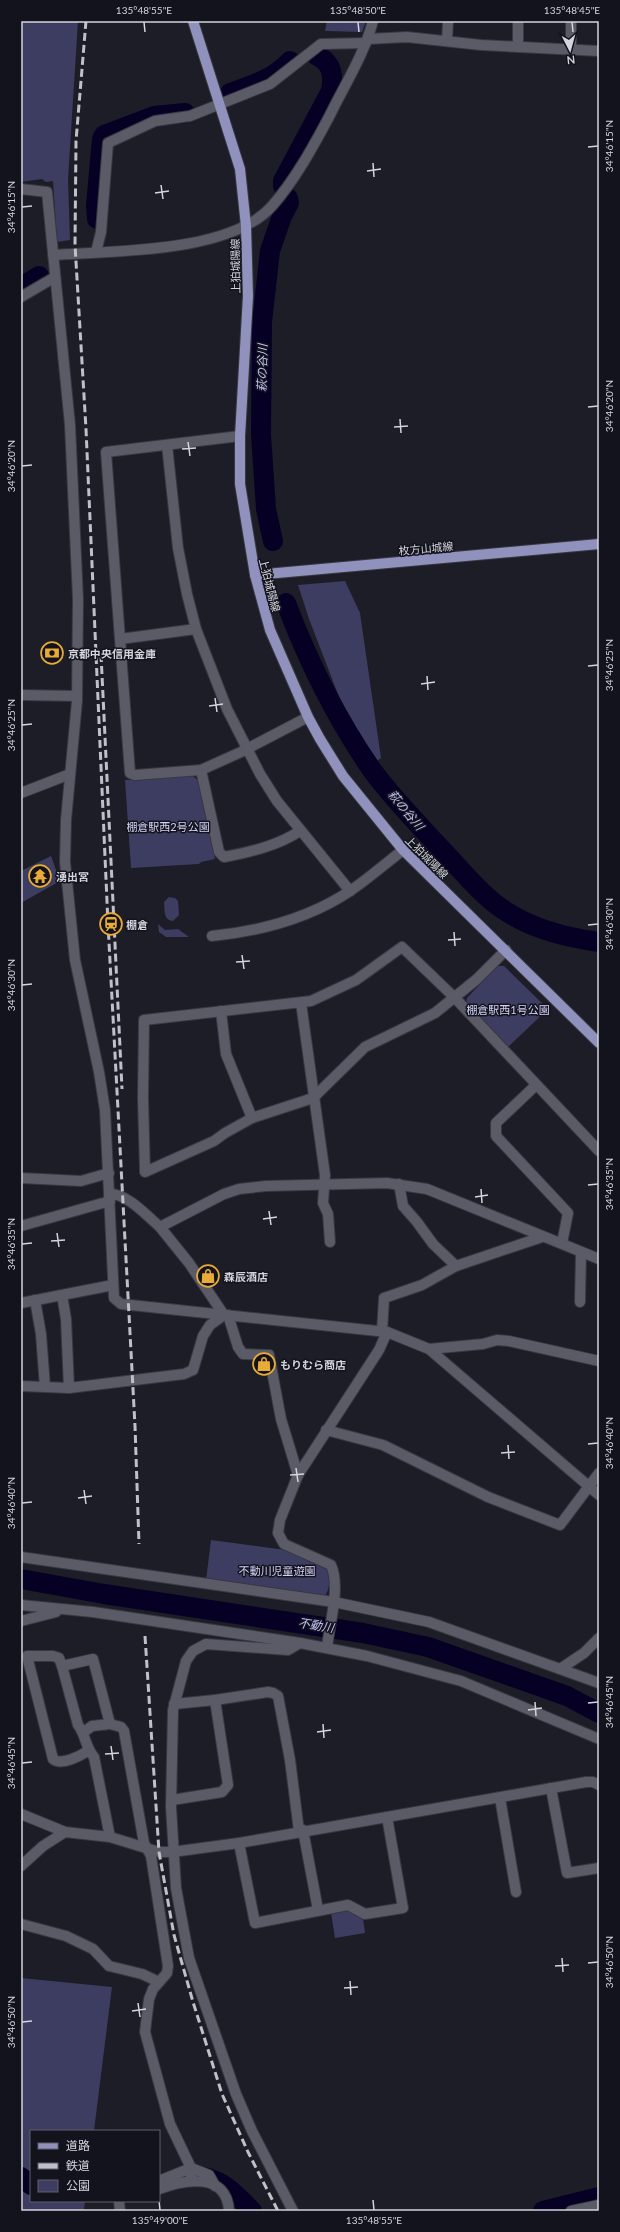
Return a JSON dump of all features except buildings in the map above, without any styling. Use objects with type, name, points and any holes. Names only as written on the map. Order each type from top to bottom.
[{"type":"main road","name":"上狛城陽線","points":[[193,21],[240,169],[246,226],[248,296],[240,436],[240,484],[254,575],[270,630],[308,717],[344,776],[403,850],[599,1042]]},
{"type":"main road","name":"枚方山城線","points":[[254,575],[599,544]]},
{"type":"street","points":[[53,255],[187,245],[222,237],[246,226],[272,207],[300,168],[320,133],[367,41],[373,21]]},
{"type":"street","points":[[447,41],[448,21]]},
{"type":"street","points":[[518,21],[518,47]]},
{"type":"street","points":[[571,21],[571,50]]},
{"type":"street","points":[[96,252],[101,232],[108,143],[155,121],[190,116],[221,106],[270,84],[321,44],[407,37],[518,47],[599,51]]},
{"type":"street","points":[[21,189],[47,192],[71,433],[78,599],[76,696],[66,820],[67,878],[75,960],[99,1072],[105,1110],[114,1298],[121,1304],[385,1332],[429,1349],[599,1495]]},
{"type":"street","points":[[21,297],[55,277]]},
{"type":"street","points":[[240,436],[106,452],[130,773],[135,775],[201,770],[241,752],[308,717]]},
{"type":"street","points":[[167,445],[178,548],[196,629],[227,709],[277,801],[350,891]]},
{"type":"street","points":[[120,639],[196,629]]},
{"type":"street","points":[[21,694],[76,696]]},
{"type":"street","points":[[201,770],[219,852],[224,857],[252,852],[290,837],[300,831]]},
{"type":"street","points":[[21,793],[70,774]]},
{"type":"street","points":[[212,936],[243,933],[280,924],[309,913],[350,891],[403,850]]},
{"type":"street","points":[[506,950],[455,998],[435,1013],[365,1047],[313,1098],[252,1118],[214,1141],[145,1172],[143,1098],[144,1020],[301,1003],[326,995],[356,980],[402,947],[455,998],[535,1086],[599,1151]]},
{"type":"street","points":[[301,1003],[324,1175],[322,1184],[323,1203],[328,1214],[330,1242]]},
{"type":"street","points":[[221,1011],[226,1054],[252,1118]]},
{"type":"street","points":[[535,1086],[496,1123],[496,1136],[568,1212],[562,1243]]},
{"type":"street","points":[[21,1178],[81,1181],[109,1173]]},
{"type":"street","points":[[160,1228],[224,1194],[239,1188],[322,1184],[400,1184],[427,1189],[599,1259]]},
{"type":"street","points":[[400,1184],[402,1206],[417,1222],[433,1244],[456,1266]]},
{"type":"street","points":[[21,1226],[110,1197],[115,1194],[136,1207],[160,1228],[226,1315],[238,1347],[243,1354],[269,1355],[281,1419],[298,1475]]},
{"type":"street","points":[[327,1645],[333,1605],[335,1572],[331,1565],[284,1544],[279,1537],[280,1520],[298,1475],[379,1350],[385,1332],[384,1298],[422,1284],[456,1266],[542,1237]]},
{"type":"street","points":[[580,1302],[581,1252]]},
{"type":"street","points":[[21,1303],[113,1285]]},
{"type":"street","points":[[62,1295],[66,1319],[69,1388]]},
{"type":"street","points":[[34,1300],[40,1323],[45,1387]]},
{"type":"street","points":[[21,1386],[69,1388],[189,1372],[193,1370],[197,1361],[202,1336],[210,1325],[226,1315]]},
{"type":"street","points":[[429,1349],[483,1344],[497,1340],[508,1341],[599,1361]]},
{"type":"street","points":[[326,1430],[384,1445],[488,1497],[560,1525],[599,1473]]},
{"type":"street","points":[[21,1557],[333,1605],[429,1622],[599,1683]]},
{"type":"street","points":[[21,1605],[300,1643],[327,1645],[461,1682],[599,1739]]},
{"type":"street","points":[[21,1622],[64,1610]]},
{"type":"street","points":[[560,1669],[584,1653],[599,1638]]},
{"type":"street","points":[[292,2211],[252,2131],[222,2056],[190,1958],[176,1888],[172,1852],[172,1800],[174,1704],[186,1662],[193,1651],[206,1644],[288,1650],[300,1643]]},
{"type":"street","points":[[88,1751],[80,1756],[60,1761],[53,1759],[27,1656],[53,1656],[59,1658],[78,1725],[84,1732],[88,1751],[94,1757],[110,1838]]},
{"type":"street","points":[[62,1666],[92,1659],[110,1724]]},
{"type":"street","points":[[174,1704],[215,1700],[268,1692],[278,1696],[301,1831],[318,1910]]},
{"type":"street","points":[[172,1800],[222,1792],[227,1788],[215,1700]]},
{"type":"street","points":[[84,1732],[92,1726],[110,1724],[120,1727],[124,1732],[146,1849],[151,1856],[168,1966],[166,1973],[153,1989],[149,1999],[146,2032],[170,2124],[191,2174]]},
{"type":"street","points":[[21,1814],[64,1832],[110,1838],[159,1852],[172,1852],[239,1843],[551,1788],[593,1782],[599,1785]]},
{"type":"street","points":[[551,1788],[567,1873],[599,1868]]},
{"type":"street","points":[[500,1798],[516,1892]]},
{"type":"street","points":[[239,1843],[255,1923],[348,1905],[365,1914],[403,1908],[387,1817]]},
{"type":"street","points":[[21,1866],[43,1846],[64,1832]]},
{"type":"street","points":[[21,1924],[66,1936],[93,1949],[109,1966],[142,1974],[159,1982]]},
{"type":"street","points":[[160,2190],[191,2174]]},
{"type":"street","points":[[160,2181],[191,2174],[209,2175],[214,2183],[225,2192],[229,2200],[229,2211]]},
{"type":"street","points":[[570,2211],[599,2205]]},
{"type":"green space","points":[[21,21],[78,21],[68,179],[70,240],[57,242],[53,181],[46,182],[42,179],[21,182]]},
{"type":"green space","points":[[327,21],[366,21],[362,32],[325,31]]},
{"type":"green space","points":[[345,581],[360,613],[381,758],[374,763],[341,702],[309,619],[298,585]]},
{"type":"green space","name":"棚倉駅西2号公園","points":[[191,775],[198,780],[215,859],[201,862],[199,864],[131,868],[125,780]]},
{"type":"green space","name":"湧出宮","points":[[51,856],[60,881],[21,903],[21,871]]},
{"type":"green space","points":[[169,897],[175,898],[178,901],[179,915],[173,921],[168,919],[165,914],[164,902]]},
{"type":"green space","points":[[158,924],[165,930],[178,929],[189,937],[166,937],[159,932]]},
{"type":"green space","name":"棚倉駅西1号公園","points":[[497,966],[504,966],[548,1009],[507,1048],[466,1005],[467,998]]},
{"type":"green space","name":"不動川児童遊園","points":[[211,1540],[286,1550],[328,1568],[330,1579],[328,1591],[324,1597],[206,1580]]},
{"type":"green space","points":[[350,1910],[363,1918],[365,1933],[335,1938],[331,1913]]},
{"type":"green space","points":[[21,1978],[112,1987],[94,2130],[30,2130],[30,2202],[85,2202],[84,2211],[21,2211]]},
{"type":"waterway","name":"萩の谷川","points":[[283,186],[283,181],[331,91],[331,70],[326,61],[316,55]]},
{"type":"waterway","name":"萩の谷川","points":[[230,93],[270,77],[290,61]]},
{"type":"waterway","name":"萩の谷川","points":[[97,219],[96,205],[102,139],[104,135],[154,116],[185,113]]},
{"type":"waterway","name":"萩の谷川","points":[[273,541],[266,509],[261,435],[262,322],[270,251],[282,216],[289,203],[288,198]]},
{"type":"waterway","name":"萩の谷川","points":[[21,287],[39,276]]},
{"type":"waterway","name":"萩の谷川","points":[[286,603],[313,668],[346,730],[372,770],[389,792],[417,823],[482,892],[507,912],[528,923],[552,932],[599,942]]},
{"type":"waterway","name":"不動川","points":[[21,1579],[104,1594],[363,1633],[428,1647],[567,1696],[599,1713]]},
{"type":"waterway","points":[[191,2175],[201,2176],[225,2186],[239,2197],[252,2211]]},
{"type":"waterway","points":[[21,2177],[30,2184]]},
{"type":"waterway","points":[[543,2211],[599,2197]]},
{"type":"railway","points":[[86,21],[76,141],[75,245],[86,429],[108,924],[135,1426],[139,1544]]},
{"type":"railway","points":[[101,654],[122,1089]]},
{"type":"railway","points":[[145,1636],[159,1852],[174,1935],[222,2094],[248,2152],[278,2211]]},
{"type":"place","name":"京都中央信用金庫","points":[[52,653]]},
{"type":"place","name":"湧出宮","points":[[40,876]]},
{"type":"place","name":"棚倉","points":[[111,924]]},
{"type":"place","name":"森辰酒店","points":[[208,1276]]},
{"type":"place","name":"もりむら商店","points":[[264,1364]]}]
